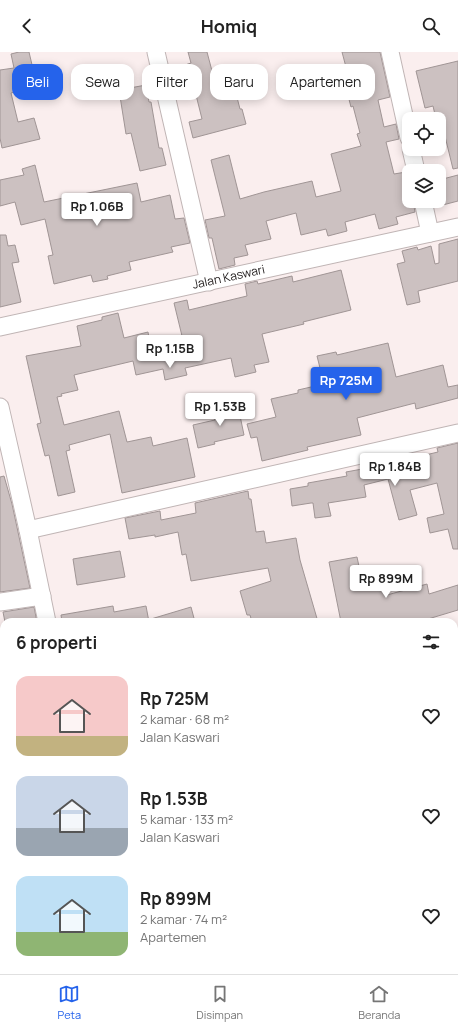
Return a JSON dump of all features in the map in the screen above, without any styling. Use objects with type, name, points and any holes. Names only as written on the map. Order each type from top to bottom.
[{"type":"street","points":[[156,52],[210,282]]},
{"type":"street","points":[[390,52],[403,112]]},
{"type":"street","points":[[425,208],[430,233]]},
{"type":"street","name":"Jalan Kaswari","points":[[0,327],[458,227]]},
{"type":"street","points":[[0,407],[46,618]]},
{"type":"street","points":[[28,530],[458,433]]},
{"type":"street","points":[[0,602],[42,596]]},
{"type":"building","points":[[29,52],[32,64],[13,64],[11,54]]},
{"type":"building","points":[[188,52],[207,52],[210,64],[210,100],[238,100],[246,124],[193,138],[189,122],[202,119],[197,100],[202,100],[202,64],[188,64],[191,63]]},
{"type":"building","points":[[342,52],[380,52],[390,97],[378,100],[384,127],[396,124],[399,139],[386,142],[394,174],[402,173],[402,208],[414,208],[415,212],[396,217],[398,224],[379,229],[375,214],[345,222],[347,231],[328,236],[326,229],[301,235],[296,213],[266,221],[271,239],[245,245],[248,255],[234,258],[235,265],[219,269],[212,238],[209,238],[205,220],[225,216],[211,160],[229,155],[240,199],[312,181],[316,197],[341,191],[331,154],[361,146],[357,134],[360,133],[353,106],[351,107],[349,100],[375,100],[375,64],[345,64]]},
{"type":"building","points":[[458,61],[458,168],[453,169],[446,140],[446,112],[434,112],[433,106],[425,108],[416,71]]},
{"type":"building","points":[[12,68],[11,93],[18,122],[34,118],[40,139],[2,148],[0,138],[0,70]]},
{"type":"building","points":[[142,86],[142,100],[149,100],[149,102],[151,102],[159,148],[162,148],[166,165],[140,171],[131,133],[126,134],[121,100],[134,100],[134,87]]},
{"type":"building","points":[[35,165],[44,202],[137,183],[141,202],[170,195],[175,219],[184,218],[190,243],[171,247],[173,252],[129,262],[131,270],[107,276],[108,279],[93,282],[91,275],[54,284],[48,256],[53,255],[45,219],[21,225],[15,202],[0,206],[0,180],[24,175],[22,169]]},
{"type":"building","points":[[458,175],[458,201],[446,204],[446,178]]},
{"type":"building","points":[[0,235],[6,235],[8,246],[15,245],[19,262],[12,263],[21,302],[0,307]]},
{"type":"building","points":[[458,239],[458,281],[418,291],[420,302],[407,305],[397,264],[405,262],[402,251],[417,247],[418,250],[431,246],[435,264],[439,263],[439,244]]},
{"type":"building","points":[[341,270],[351,310],[303,322],[304,324],[262,334],[269,362],[254,365],[256,372],[235,377],[231,358],[185,368],[187,375],[165,380],[163,369],[136,375],[133,361],[74,375],[78,390],[61,394],[62,396],[57,397],[64,425],[119,411],[127,442],[151,437],[153,446],[187,438],[195,477],[122,493],[110,434],[69,445],[70,450],[66,451],[75,492],[58,496],[49,455],[45,456],[37,424],[41,423],[26,356],[81,346],[77,326],[102,320],[102,317],[118,313],[124,338],[148,332],[150,344],[182,336],[174,303],[187,300],[189,310],[247,296],[245,284],[257,281],[258,284],[292,276],[293,282]]},
{"type":"building","points":[[388,343],[396,377],[443,365],[448,387],[458,385],[458,398],[416,409],[415,403],[357,418],[361,435],[307,447],[308,450],[262,461],[257,437],[251,438],[247,424],[276,417],[271,399],[298,393],[298,390],[324,384],[317,356],[336,352],[337,355]]},
{"type":"building","points":[[238,406],[244,435],[214,442],[215,444],[198,448],[193,425],[215,420],[213,411]]},
{"type":"building","points":[[458,443],[458,549],[453,549],[448,529],[430,533],[427,518],[444,514],[437,483],[410,490],[417,515],[399,520],[388,479],[364,485],[366,497],[328,503],[331,516],[315,518],[313,503],[292,506],[290,489],[308,486],[308,483],[347,476],[346,472],[373,467],[371,463],[394,458],[396,462],[438,452],[437,448]]},
{"type":"building","points":[[4,476],[12,504],[30,588],[0,592],[0,477]]},
{"type":"building","points":[[248,491],[249,499],[251,499],[256,532],[264,531],[266,543],[296,538],[300,560],[317,618],[251,618],[250,615],[247,615],[240,591],[271,581],[268,568],[191,581],[186,554],[182,555],[178,532],[155,537],[155,535],[129,539],[125,518],[160,511],[161,520],[196,513],[195,503]]},
{"type":"building","points":[[120,551],[125,577],[77,585],[73,559]]},
{"type":"building","points":[[357,557],[364,590],[385,585],[387,595],[427,584],[429,594],[458,585],[458,610],[431,618],[340,618],[329,562]]},
{"type":"building","points":[[113,606],[114,612],[146,606],[148,618],[61,618],[61,615]]},
{"type":"building","points":[[34,607],[36,618],[4,618],[3,612]]},
{"type":"building","points":[[191,607],[194,618],[154,618]]}]
